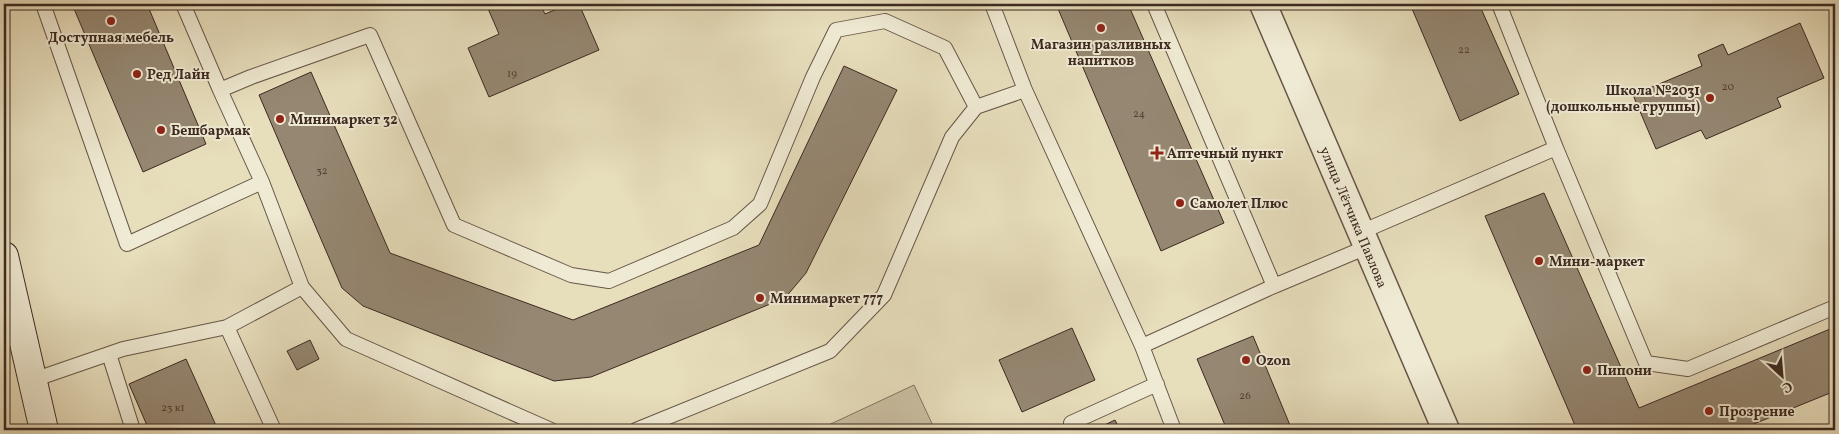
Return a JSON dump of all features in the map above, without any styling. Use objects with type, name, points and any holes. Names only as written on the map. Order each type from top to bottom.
[{"type":"street","name":"улица Лётчика Павлова","points":[[1263,4],[1446,430]]},
{"type":"street","points":[[4,256],[44,430]]},
{"type":"lane","points":[[43,4],[127,244],[262,182]]},
{"type":"lane","points":[[182,4],[262,182],[302,287],[346,339],[551,430]]},
{"type":"lane","points":[[992,4],[1026,90],[1142,346],[1174,430]]},
{"type":"lane","points":[[1154,4],[1274,286]]},
{"type":"lane","points":[[1499,4],[1556,148],[1646,363],[1688,369],[1835,306]]},
{"type":"lane","points":[[220,90],[251,77],[370,35],[454,225],[571,275],[609,281],[733,228],[760,204],[813,77],[836,30],[884,22],[945,48],[976,107]]},
{"type":"lane","points":[[636,430],[830,350],[884,295],[952,137],[976,107],[1026,90]]},
{"type":"lane","points":[[1142,346],[1274,286],[1364,240],[1556,148]]},
{"type":"lane","points":[[33,380],[123,349],[227,326],[302,287]]},
{"type":"lane","points":[[227,326],[274,430]]},
{"type":"lane","points":[[109,354],[133,430]]},
{"type":"lane","points":[[1071,423],[1157,384]]},
{"type":"shaded area","points":[[914,385],[935,430],[818,430]]},
{"type":"building","points":[[72,4],[147,4],[206,144],[143,172]]},
{"type":"building","points":[[486,4],[540,4],[545,14],[569,4],[579,4],[599,50],[489,97],[468,48],[499,34]]},
{"type":"building","points":[[1056,4],[1128,4],[1224,223],[1161,251]]},
{"type":"building","points":[[1410,4],[1479,4],[1519,94],[1460,121]]},
{"type":"building","points":[[1800,23],[1824,78],[1777,98],[1781,107],[1706,139],[1701,130],[1656,149],[1633,95],[1702,66],[1698,55],[1723,44],[1728,55]]},
{"type":"building","points":[[844,66],[897,90],[806,273],[785,298],[591,377],[554,381],[363,306],[342,288],[259,95],[311,72],[390,253],[573,320],[759,245]]},
{"type":"building","points":[[1544,193],[1639,408],[1835,327],[1835,391],[1739,430],[1577,430],[1485,216]]},
{"type":"building","points":[[1072,328],[1095,380],[1022,412],[999,360]]},
{"type":"building","points":[[1253,336],[1292,430],[1227,430],[1197,359]]},
{"type":"building","points":[[310,340],[319,359],[297,370],[287,351]]},
{"type":"building","points":[[186,359],[218,430],[149,430],[129,384]]},
{"type":"building","points":[[1115,420],[1120,430],[1094,430]]},
{"type":"place","name":"Доступная мебель","points":[[111,21]]},
{"type":"place","name":"Магазин разливных напитков","points":[[1101,28]]},
{"type":"place","name":"Ред Лайн","points":[[137,74]]},
{"type":"place","name":"Школа №2031 (дошкольные группы)","points":[[1710,98]]},
{"type":"place","name":"Минимаркет 32","points":[[280,119]]},
{"type":"place","name":"Бешбармак","points":[[161,130]]},
{"type":"place","name":"Аптечный пункт","points":[[1157,153]]},
{"type":"place","name":"Самолет Плюс","points":[[1180,203]]},
{"type":"place","name":"Мини-маркет","points":[[1539,261]]},
{"type":"place","name":"Минимаркет 777","points":[[760,298]]},
{"type":"place","name":"Ozon","points":[[1246,360]]},
{"type":"place","name":"Пипони","points":[[1587,370]]},
{"type":"place","name":"Прозрение","points":[[1709,411]]}]
